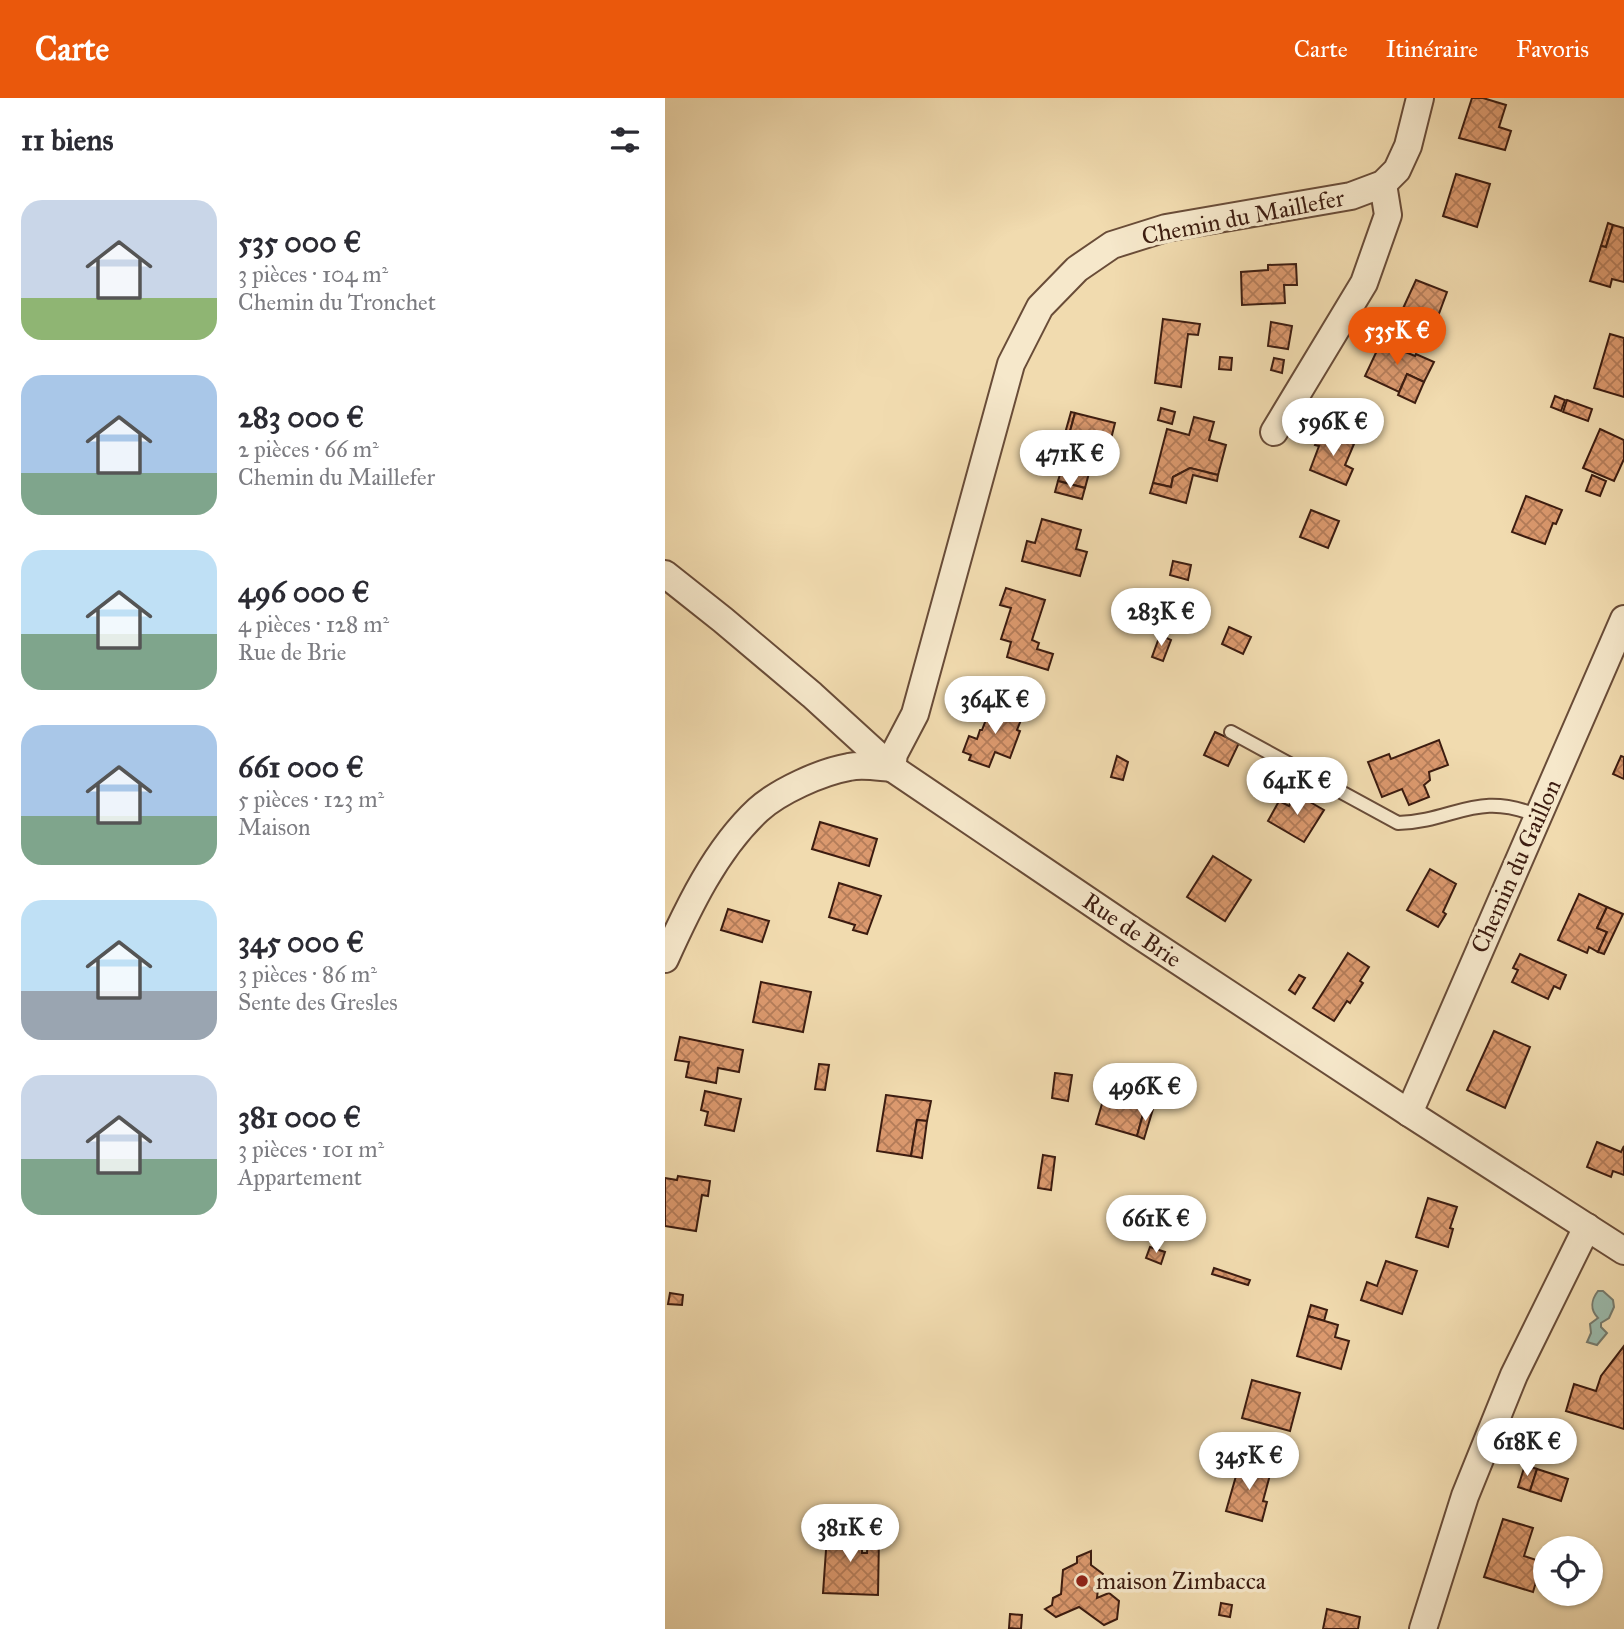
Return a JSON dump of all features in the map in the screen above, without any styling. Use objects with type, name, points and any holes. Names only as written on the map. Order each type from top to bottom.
[{"type":"street","points":[[1274,432],[1364,283],[1388,215],[1383,184],[1397,170],[1420,98]]},
{"type":"street","name":"Chemin du Maillefer","points":[[892,768],[894,754],[915,714],[1011,364],[1040,307],[1077,268],[1112,245],[1165,228],[1351,196],[1383,184]]},
{"type":"street","name":"Rue de Brie","points":[[665,575],[812,695],[892,768],[1136,933],[1624,1251]]},
{"type":"street","name":"Chemin du Gaillon","points":[[1409,1113],[1624,619]]},
{"type":"street","points":[[665,959],[694,896],[725,850],[758,809],[798,784],[850,766],[892,768]]},
{"type":"street","points":[[1423,1629],[1465,1496],[1514,1375],[1587,1227]]},
{"type":"lane","points":[[1231,733],[1398,823],[1416,822],[1477,805],[1515,806],[1538,816]]},
{"type":"shaded area","points":[[1598,1291],[1603,1291],[1613,1300],[1614,1307],[1609,1318],[1601,1323],[1607,1333],[1597,1345],[1587,1342],[1591,1333],[1590,1324],[1598,1318],[1592,1305]]},
{"type":"building","points":[[1472,98],[1483,98],[1506,105],[1499,127],[1511,131],[1505,150],[1459,138]]},
{"type":"building","points":[[1456,174],[1490,184],[1477,227],[1443,216]]},
{"type":"building","points":[[1608,223],[1613,225],[1606,247],[1601,246]]},
{"type":"building","points":[[1613,225],[1624,228],[1624,282],[1612,279],[1610,287],[1590,281],[1601,246],[1606,247]]},
{"type":"building","points":[[1296,264],[1297,285],[1284,285],[1285,303],[1242,305],[1241,272],[1268,270],[1268,265]]},
{"type":"building","points":[[1416,280],[1447,292],[1434,327],[1400,315]]},
{"type":"building","points":[[1163,319],[1200,324],[1198,335],[1188,334],[1181,387],[1155,383]]},
{"type":"building","points":[[1271,322],[1292,326],[1288,349],[1268,346]]},
{"type":"building","points":[[1610,334],[1624,338],[1624,397],[1594,388]]},
{"type":"building","points":[[1381,342],[1434,362],[1424,382],[1407,374],[1399,392],[1365,376]]},
{"type":"building","points":[[1220,357],[1232,358],[1231,370],[1219,369]]},
{"type":"building","points":[[1274,358],[1284,360],[1282,373],[1271,370]]},
{"type":"building","points":[[1407,374],[1424,382],[1415,403],[1398,395]]},
{"type":"building","points":[[1555,396],[1565,400],[1561,411],[1551,407]]},
{"type":"building","points":[[1567,400],[1592,409],[1588,421],[1563,412]]},
{"type":"building","points":[[1161,408],[1175,412],[1172,424],[1158,420]]},
{"type":"building","points":[[1071,412],[1075,413],[1066,446],[1062,444]]},
{"type":"building","points":[[1075,413],[1115,423],[1111,439],[1099,436],[1085,488],[1058,481],[1062,468],[1057,466],[1062,444],[1066,446]]},
{"type":"building","points":[[1194,417],[1214,422],[1209,440],[1226,445],[1218,475],[1190,468],[1173,477],[1171,487],[1153,483],[1167,429],[1189,435]]},
{"type":"building","points":[[1600,429],[1624,440],[1624,459],[1614,481],[1583,468]]},
{"type":"building","points":[[1321,431],[1354,444],[1345,465],[1353,469],[1346,485],[1310,470],[1319,446],[1315,445]]},
{"type":"building","points":[[1099,436],[1111,439],[1105,460],[1093,457]]},
{"type":"building","points":[[1190,468],[1218,475],[1217,481],[1193,475],[1186,503],[1150,493],[1153,483],[1171,487],[1173,477]]},
{"type":"building","points":[[1592,475],[1606,481],[1600,496],[1586,491]]},
{"type":"building","points":[[1058,481],[1085,488],[1082,499],[1055,492]]},
{"type":"building","points":[[1526,496],[1562,510],[1556,524],[1553,523],[1545,544],[1512,532]]},
{"type":"building","points":[[1311,510],[1339,521],[1328,548],[1300,537]]},
{"type":"building","points":[[1042,519],[1081,530],[1076,549],[1087,552],[1080,576],[1022,561],[1027,541],[1035,543]]},
{"type":"building","points":[[1173,561],[1191,565],[1188,580],[1170,575]]},
{"type":"building","points":[[1006,588],[1045,600],[1032,640],[1039,643],[1037,649],[1053,654],[1048,670],[1007,657],[1011,642],[1001,639],[1011,608],[1000,605]]},
{"type":"building","points":[[1229,627],[1251,637],[1243,654],[1222,644]]},
{"type":"building","points":[[1160,635],[1171,640],[1163,661],[1152,657]]},
{"type":"building","points":[[992,704],[1023,715],[1010,758],[995,752],[989,767],[969,760],[971,755],[963,752],[969,736],[977,739]]},
{"type":"building","points":[[1215,732],[1239,743],[1228,766],[1204,755]]},
{"type":"building","points":[[1439,740],[1448,765],[1429,772],[1430,780],[1424,785],[1429,797],[1409,805],[1402,789],[1382,797],[1368,762],[1389,754],[1391,759]]},
{"type":"building","points":[[1117,756],[1128,762],[1123,780],[1111,777]]},
{"type":"building","points":[[1621,756],[1624,757],[1624,779],[1613,774]]},
{"type":"building","points":[[1296,794],[1324,810],[1304,842],[1268,821],[1279,801],[1289,806]]},
{"type":"building","points":[[820,822],[877,839],[869,866],[812,849]]},
{"type":"building","points":[[1213,856],[1251,880],[1225,921],[1187,897]]},
{"type":"building","points":[[1430,869],[1456,884],[1443,912],[1446,914],[1438,927],[1407,910]]},
{"type":"building","points":[[839,883],[881,896],[867,934],[853,930],[855,925],[829,917]]},
{"type":"building","points":[[1579,894],[1607,907],[1597,928],[1607,932],[1598,952],[1589,947],[1587,953],[1558,940]]},
{"type":"building","points":[[1607,907],[1623,914],[1604,954],[1598,952],[1607,932],[1597,928]]},
{"type":"building","points":[[728,909],[769,921],[762,942],[721,930]]},
{"type":"building","points":[[1348,953],[1369,967],[1360,981],[1363,983],[1334,1021],[1313,1008]]},
{"type":"building","points":[[1520,954],[1566,975],[1560,989],[1554,986],[1548,999],[1512,982],[1518,970],[1513,968]]},
{"type":"building","points":[[1299,975],[1305,978],[1295,994],[1289,990]]},
{"type":"building","points":[[761,982],[811,992],[803,1032],[753,1022]]},
{"type":"building","points":[[1494,1031],[1530,1047],[1505,1108],[1467,1090]]},
{"type":"building","points":[[680,1037],[743,1050],[739,1072],[718,1068],[716,1083],[686,1077],[689,1062],[675,1060]]},
{"type":"building","points":[[819,1064],[829,1065],[825,1090],[815,1089]]},
{"type":"building","points":[[1131,1066],[1144,1069],[1133,1103],[1145,1107],[1137,1136],[1096,1124],[1113,1067],[1129,1071]]},
{"type":"building","points":[[1055,1073],[1072,1075],[1068,1101],[1052,1098]]},
{"type":"building","points":[[705,1091],[741,1099],[734,1131],[705,1125],[708,1112],[701,1110]]},
{"type":"building","points":[[886,1095],[931,1101],[927,1121],[917,1120],[911,1156],[877,1151]]},
{"type":"building","points":[[1145,1107],[1153,1109],[1144,1139],[1137,1136]]},
{"type":"building","points":[[917,1120],[927,1121],[922,1158],[911,1156]]},
{"type":"building","points":[[1597,1142],[1621,1152],[1624,1146],[1624,1175],[1613,1171],[1611,1177],[1587,1167]]},
{"type":"building","points":[[1043,1155],[1055,1157],[1051,1190],[1038,1188]]},
{"type":"building","points":[[678,1176],[710,1181],[708,1196],[702,1195],[696,1231],[665,1226],[665,1178],[677,1180]]},
{"type":"building","points":[[1428,1198],[1457,1207],[1450,1228],[1453,1229],[1448,1247],[1416,1237]]},
{"type":"building","points":[[1150,1247],[1165,1252],[1161,1264],[1146,1258]]},
{"type":"building","points":[[1386,1261],[1417,1271],[1402,1314],[1361,1300],[1367,1282],[1377,1286]]},
{"type":"building","points":[[1214,1268],[1250,1280],[1248,1285],[1212,1274]]},
{"type":"building","points":[[670,1293],[683,1295],[682,1305],[668,1304]]},
{"type":"building","points":[[1311,1305],[1327,1310],[1324,1321],[1308,1316]]},
{"type":"building","points":[[1308,1316],[1338,1325],[1335,1337],[1349,1341],[1341,1369],[1297,1356]]},
{"type":"building","points":[[1624,1346],[1624,1429],[1566,1411],[1574,1384],[1596,1391],[1601,1376]]},
{"type":"building","points":[[1252,1380],[1300,1393],[1290,1431],[1242,1418]]},
{"type":"building","points":[[1216,1441],[1229,1444],[1227,1453],[1214,1450]]},
{"type":"building","points":[[1229,1444],[1242,1447],[1240,1456],[1227,1453]]},
{"type":"building","points":[[1240,1462],[1271,1471],[1263,1501],[1267,1502],[1262,1521],[1226,1511]]},
{"type":"building","points":[[1525,1465],[1537,1469],[1530,1491],[1518,1487]]},
{"type":"building","points":[[1537,1469],[1568,1479],[1561,1501],[1530,1491]]},
{"type":"building","points":[[1503,1519],[1533,1528],[1524,1556],[1533,1559],[1533,1592],[1484,1577]]},
{"type":"building","points":[[814,1522],[828,1523],[828,1536],[862,1536],[862,1553],[867,1553],[868,1537],[879,1537],[878,1595],[823,1593],[827,1536],[814,1535]]},
{"type":"building","name":"maison Zimbacca","points":[[1091,1551],[1091,1565],[1103,1574],[1102,1588],[1098,1589],[1097,1598],[1109,1593],[1119,1601],[1117,1619],[1104,1625],[1079,1607],[1056,1617],[1045,1609],[1052,1605],[1053,1598],[1061,1594],[1063,1570],[1077,1563],[1077,1557]]},
{"type":"building","points":[[1221,1603],[1232,1605],[1230,1617],[1219,1615]]},
{"type":"building","points":[[1327,1609],[1360,1617],[1358,1629],[1323,1629]]},
{"type":"building","points":[[1010,1614],[1022,1615],[1021,1629],[1009,1628]]},
{"type":"place","name":"maison Zimbacca","points":[[1082,1581]]}]
